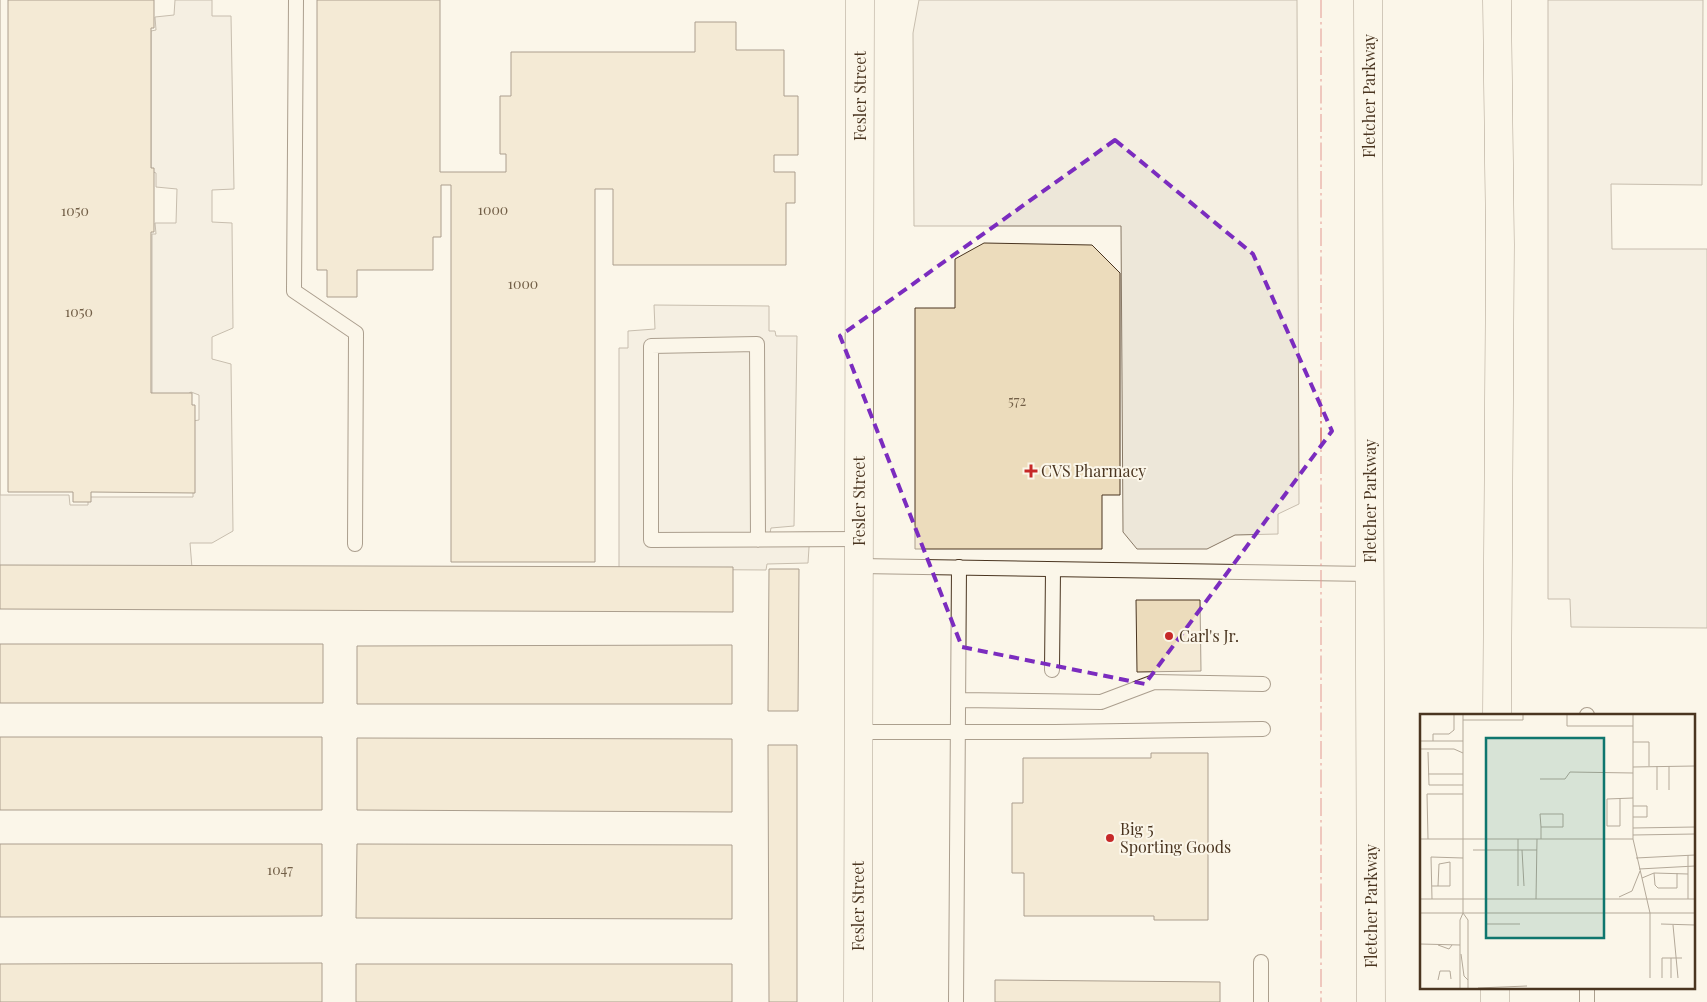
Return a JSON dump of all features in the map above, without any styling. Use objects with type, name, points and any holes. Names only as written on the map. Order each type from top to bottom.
[{"type":"main road","name":"Fesler Street","points":[[858,1002],[860,0]]},
{"type":"main road","name":"Fletcher Parkway","points":[[1368,0],[1371,1002]]},
{"type":"main road","points":[[1497,0],[1500,254],[1497,714]]},
{"type":"lane","points":[[296,0],[294,291],[356,333],[354,544]]},
{"type":"lane","points":[[758,540],[758,344],[651,346],[651,540],[758,540],[859,552],[959,567],[1370,574]]},
{"type":"lane","points":[[956,1002],[959,567]]},
{"type":"lane","points":[[1052,670],[1053,570]]},
{"type":"lane","points":[[959,700],[1101,702],[1154,682],[1263,684]]},
{"type":"lane","points":[[859,732],[1263,729]]},
{"type":"lane","points":[[1261,962],[1261,1002]]},
{"type":"highlighted area","points":[[1115,140],[1253,254],[1332,431],[1145,684],[962,647],[840,336]]},
{"type":"shaded area","points":[[175,0],[212,0],[212,16],[231,16],[234,189],[212,190],[212,222],[232,223],[233,328],[212,337],[212,359],[231,364],[233,531],[212,543],[190,543],[192,568],[0,568],[0,495],[69,495],[70,505],[88,505],[88,497],[193,497],[193,421],[199,420],[199,395],[191,392],[186,395],[152,394],[152,234],[156,234],[155,223],[176,223],[177,189],[156,187],[156,173],[151,171],[151,31],[156,30],[155,17],[174,15]]},
{"type":"shaded area","points":[[919,0],[1297,0],[1299,504],[1278,514],[1278,534],[1235,535],[1207,549],[1137,549],[1123,532],[1121,226],[914,226],[913,33]]},
{"type":"shaded area","points":[[1548,0],[1703,0],[1702,185],[1611,184],[1612,249],[1707,249],[1707,628],[1571,627],[1570,599],[1548,599]]},
{"type":"shaded area","points":[[654,305],[769,306],[769,331],[775,331],[776,336],[797,336],[794,526],[771,528],[770,533],[810,532],[808,563],[767,564],[766,570],[619,569],[619,348],[628,348],[628,331],[655,329]]},
{"type":"building","points":[[8,0],[154,0],[154,28],[151,28],[151,168],[154,168],[154,232],[151,232],[151,393],[192,393],[192,405],[195,405],[195,493],[91,492],[91,502],[73,502],[73,492],[8,492]]},
{"type":"building","points":[[317,0],[440,0],[440,172],[506,172],[506,154],[500,154],[500,96],[511,96],[511,52],[695,52],[695,22],[736,22],[736,50],[784,50],[784,96],[798,96],[798,155],[774,155],[774,172],[795,172],[795,203],[786,203],[786,265],[613,265],[613,189],[595,189],[595,562],[451,562],[451,185],[441,185],[441,237],[433,237],[433,270],[357,270],[357,297],[327,297],[327,270],[317,270]]},
{"type":"building","name":"CVS Pharmacy","points":[[984,243],[1092,245],[1120,273],[1120,495],[1102,495],[1102,549],[915,549],[915,308],[955,308],[955,259]]},
{"type":"building","points":[[0,565],[733,567],[733,612],[0,609]]},
{"type":"building","points":[[769,569],[799,569],[798,711],[768,711]]},
{"type":"building","name":"Carl's Jr.","points":[[1136,600],[1200,600],[1201,671],[1137,672]]},
{"type":"building","points":[[0,644],[323,644],[323,703],[0,703]]},
{"type":"building","points":[[732,645],[732,704],[357,704],[357,646]]},
{"type":"building","points":[[0,737],[322,737],[322,810],[0,810]]},
{"type":"building","points":[[357,738],[732,739],[732,812],[357,810]]},
{"type":"building","points":[[768,745],[797,745],[797,1002],[769,1002]]},
{"type":"building","name":"Big 5 Sporting Goods","points":[[1151,753],[1208,753],[1208,920],[1154,920],[1154,916],[1024,916],[1024,873],[1012,873],[1012,803],[1023,803],[1023,758],[1151,758]]},
{"type":"building","points":[[0,844],[322,844],[322,916],[0,917]]},
{"type":"building","points":[[357,844],[732,845],[732,919],[356,918]]},
{"type":"building","points":[[322,963],[322,1002],[0,1002],[0,964]]},
{"type":"building","points":[[356,964],[732,964],[732,1002],[356,1002]]},
{"type":"building","points":[[995,980],[1220,982],[1220,1002],[995,1002]]},
{"type":"power","points":[[1321,0],[1321,1002]]},
{"type":"place","name":"CVS Pharmacy","points":[[1031,471]]},
{"type":"place","name":"Carl's Jr.","points":[[1169,636]]},
{"type":"place","name":"Big 5 Sporting Goods","points":[[1110,838]]}]
